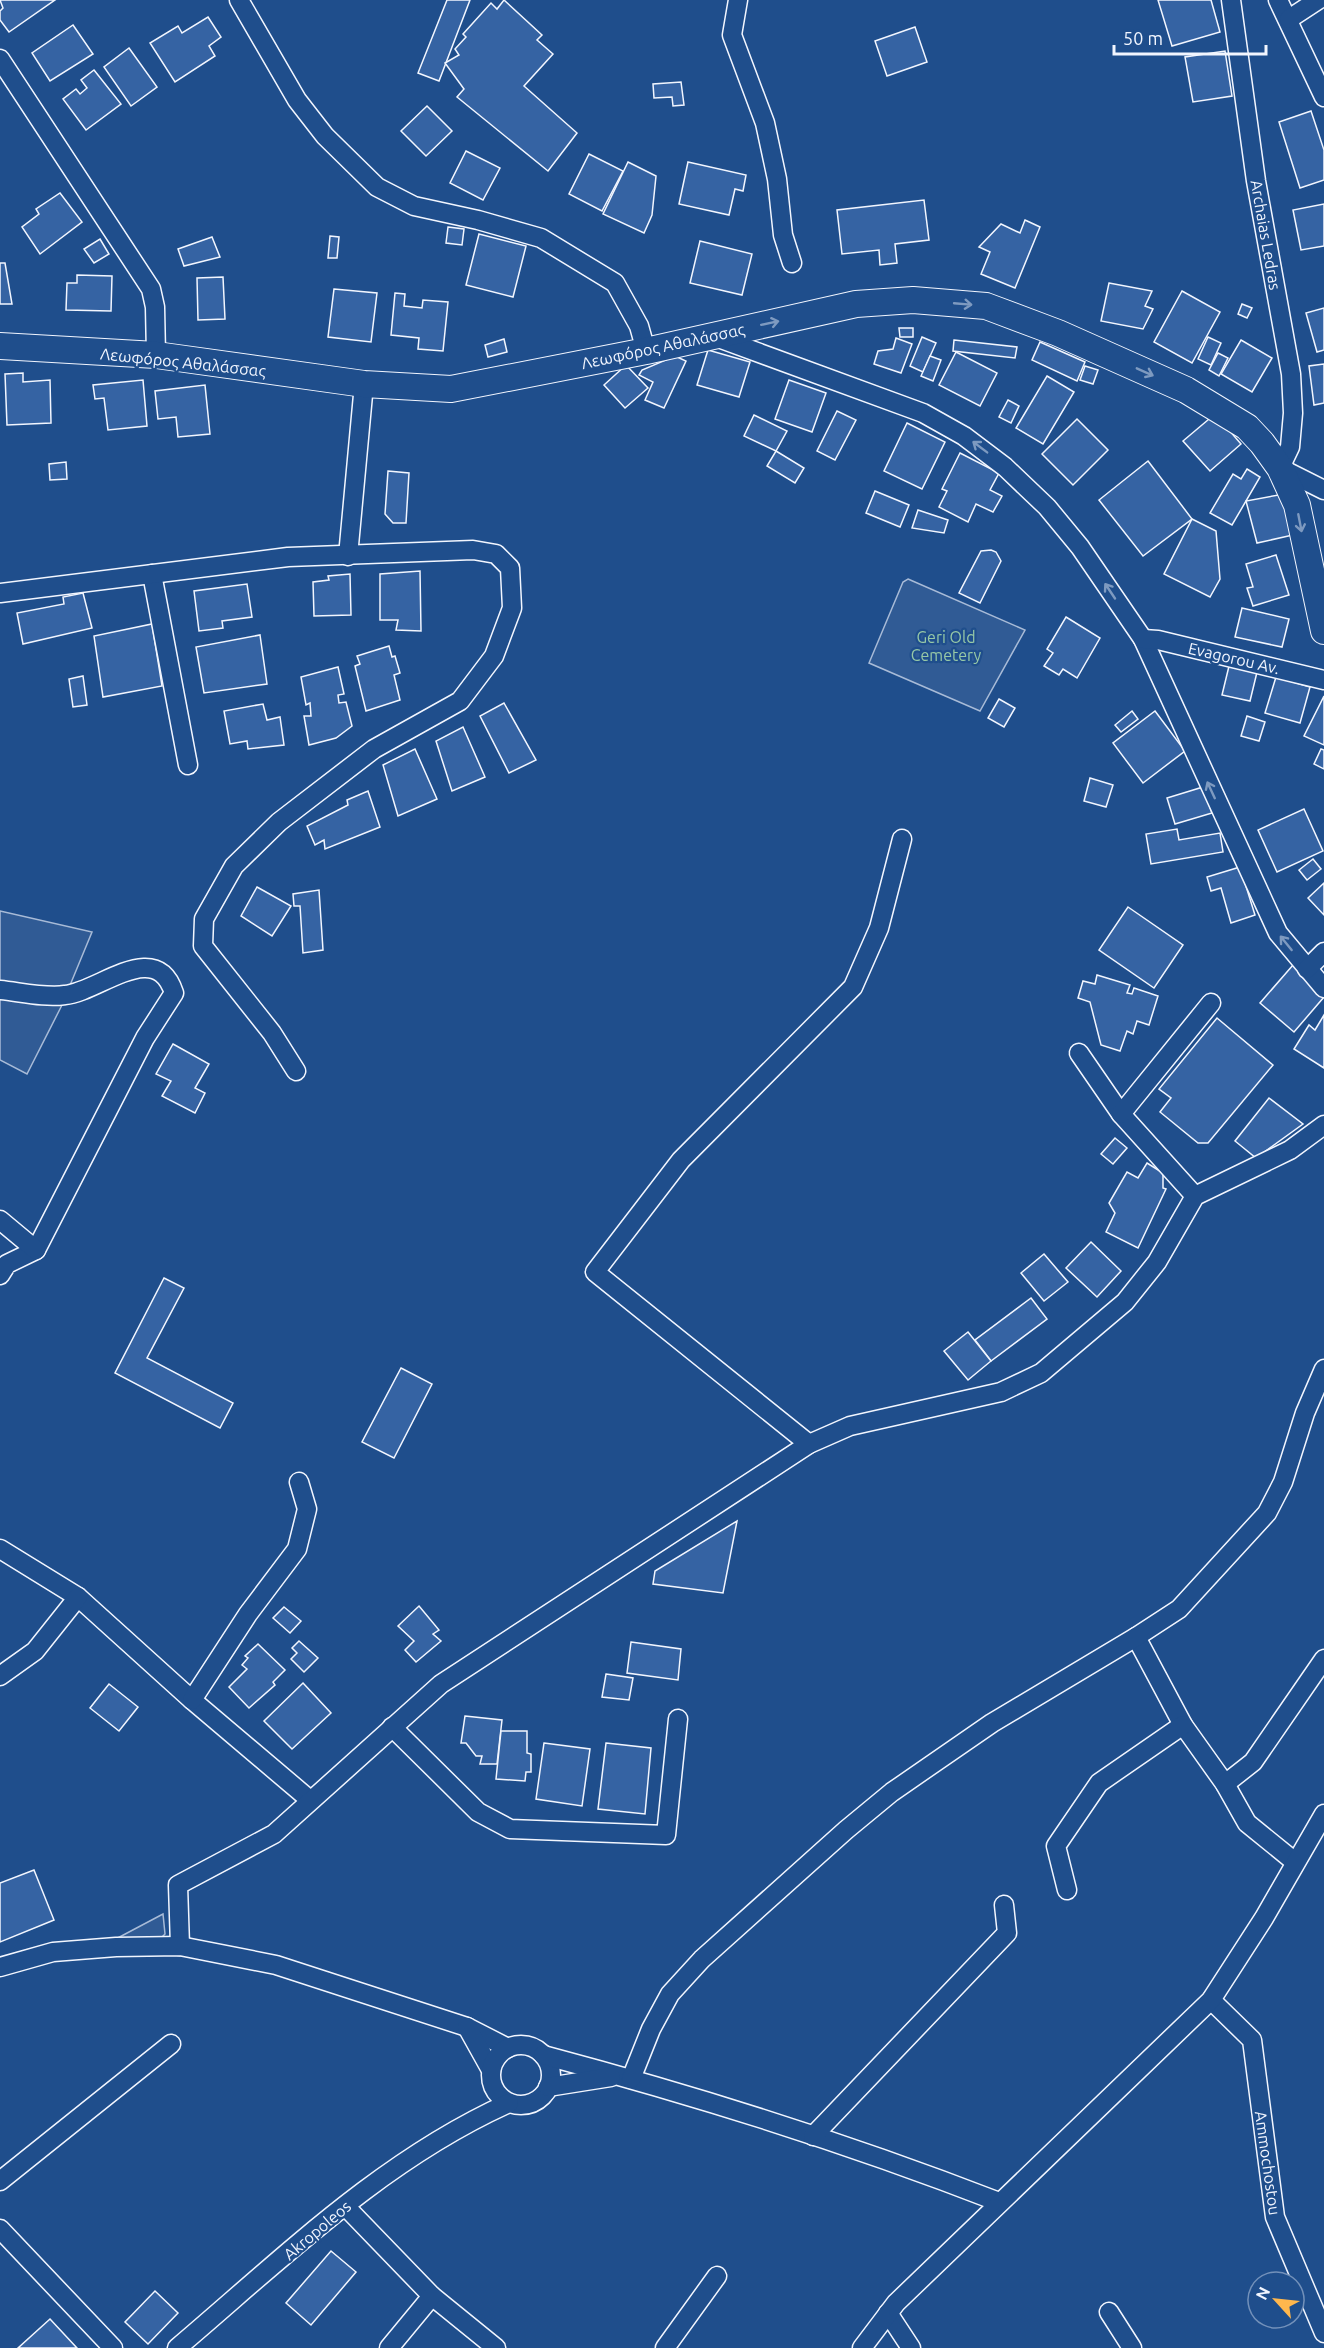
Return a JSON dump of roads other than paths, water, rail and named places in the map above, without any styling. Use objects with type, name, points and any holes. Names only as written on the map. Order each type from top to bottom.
[{"type":"main road","name":"Λεωφόρος Αθαλάσσας","points":[[0,345],[156,356],[364,384],[451,389],[646,351],[856,304],[914,300],[986,306],[1058,333],[1186,390],[1247,427],[1280,468],[1297,505],[1324,631]]},
{"type":"street","points":[[239,0],[297,100],[325,136],[377,187],[414,206],[478,219],[541,238],[615,283],[639,327],[646,351]]},
{"type":"street","points":[[738,0],[732,35],[765,123],[777,179],[783,235],[792,263]]},
{"type":"street","name":"Archaias Ledras","points":[[1231,0],[1256,181],[1291,374],[1293,413],[1290,447],[1280,468]]},
{"type":"street","points":[[1278,0],[1324,97]]},
{"type":"street","points":[[1289,19],[1318,0]]},
{"type":"street","points":[[0,58],[151,289],[155,307],[156,356]]},
{"type":"street","points":[[713,336],[923,413],[964,436],[1005,466],[1047,507],[1080,547],[1143,639],[1278,933],[1324,988]]},
{"type":"street","points":[[348,556],[364,384]]},
{"type":"street","points":[[1280,468],[1324,490]]},
{"type":"street","points":[[0,593],[288,557],[473,550],[496,554],[510,568],[512,608],[494,656],[460,700],[374,749],[279,822],[234,866],[204,919],[203,946],[272,1033],[296,1071]]},
{"type":"street","points":[[152,574],[188,765]]},
{"type":"street","name":"Evagorou Av.","points":[[1143,639],[1158,640],[1324,680]]},
{"type":"street","points":[[809,1444],[595,1272],[681,1160],[853,987],[879,928],[902,839]]},
{"type":"street","points":[[1307,969],[1324,952]]},
{"type":"street","points":[[0,990],[66,995],[136,967],[157,969],[170,980],[174,993],[145,1038],[36,1250],[7,1264],[0,1275]]},
{"type":"street","points":[[1121,1114],[1210,1003]]},
{"type":"street","points":[[1079,1053],[1121,1114],[1195,1196]]},
{"type":"street","points":[[180,1946],[178,1885],[274,1834],[441,1684],[809,1444],[850,1426],[1001,1392],[1041,1374],[1125,1302],[1157,1262],[1195,1196],[1290,1150],[1324,1125]]},
{"type":"street","points":[[0,1220],[36,1250]]},
{"type":"street","points":[[625,2077],[670,1994],[702,1959],[846,1830],[892,1792],[992,1723],[1136,1637],[1179,1608],[1267,1513],[1283,1482],[1305,1413],[1324,1370]]},
{"type":"street","points":[[192,1700],[248,1614],[297,1549],[307,1509],[299,1482]]},
{"type":"street","points":[[0,1549],[78,1597],[192,1700],[310,1800]]},
{"type":"street","points":[[0,1676],[35,1650],[78,1597]]},
{"type":"street","points":[[1136,1637],[1183,1725],[1225,1784],[1247,1823],[1295,1862]]},
{"type":"street","points":[[1225,1784],[1254,1762],[1324,1659]]},
{"type":"street","points":[[392,1726],[478,1812],[510,1828],[666,1835],[678,1719]]},
{"type":"street","points":[[1067,1890],[1056,1845],[1100,1784],[1183,1725]]},
{"type":"street","points":[[862,2348],[888,2313],[999,2202],[1211,2000],[1264,1918],[1324,1814]]},
{"type":"street","points":[[813,2136],[1007,1933],[1004,1905]]},
{"type":"street","points":[[0,1967],[52,1952],[116,1947],[180,1946],[276,1965],[467,2027],[508,2048],[527,2046],[543,2055],[625,2077],[813,2136],[920,2172],[999,2202]]},
{"type":"street","name":"Ammochostou","points":[[1211,2000],[1252,2040],[1275,2217],[1324,2333]]},
{"type":"street","points":[[467,2027],[491,2070],[494,2089],[509,2103]]},
{"type":"street","points":[[0,2181],[171,2044]]},
{"type":"street","points":[[491,2070],[494,2061],[508,2048]]},
{"type":"street","points":[[465,2122],[509,2103],[529,2104],[538,2100],[548,2086],[551,2073],[543,2055]]},
{"type":"street","points":[[548,2086],[625,2077]]},
{"type":"street","points":[[465,2122],[494,2089]]},
{"type":"street","name":"Akropoleos","points":[[177,2348],[391,2169],[465,2122]]},
{"type":"street","points":[[345,2206],[432,2296],[496,2348]]},
{"type":"street","points":[[0,2229],[112,2348]]},
{"type":"street","points":[[665,2348],[717,2276]]},
{"type":"street","points":[[388,2348],[432,2296]]},
{"type":"street","points":[[1109,2312],[1132,2348]]},
{"type":"street","points":[[888,2313],[910,2348]]},
{"type":"park label","name":"Geri Old Cemetery","points":[[946,646]]}]
